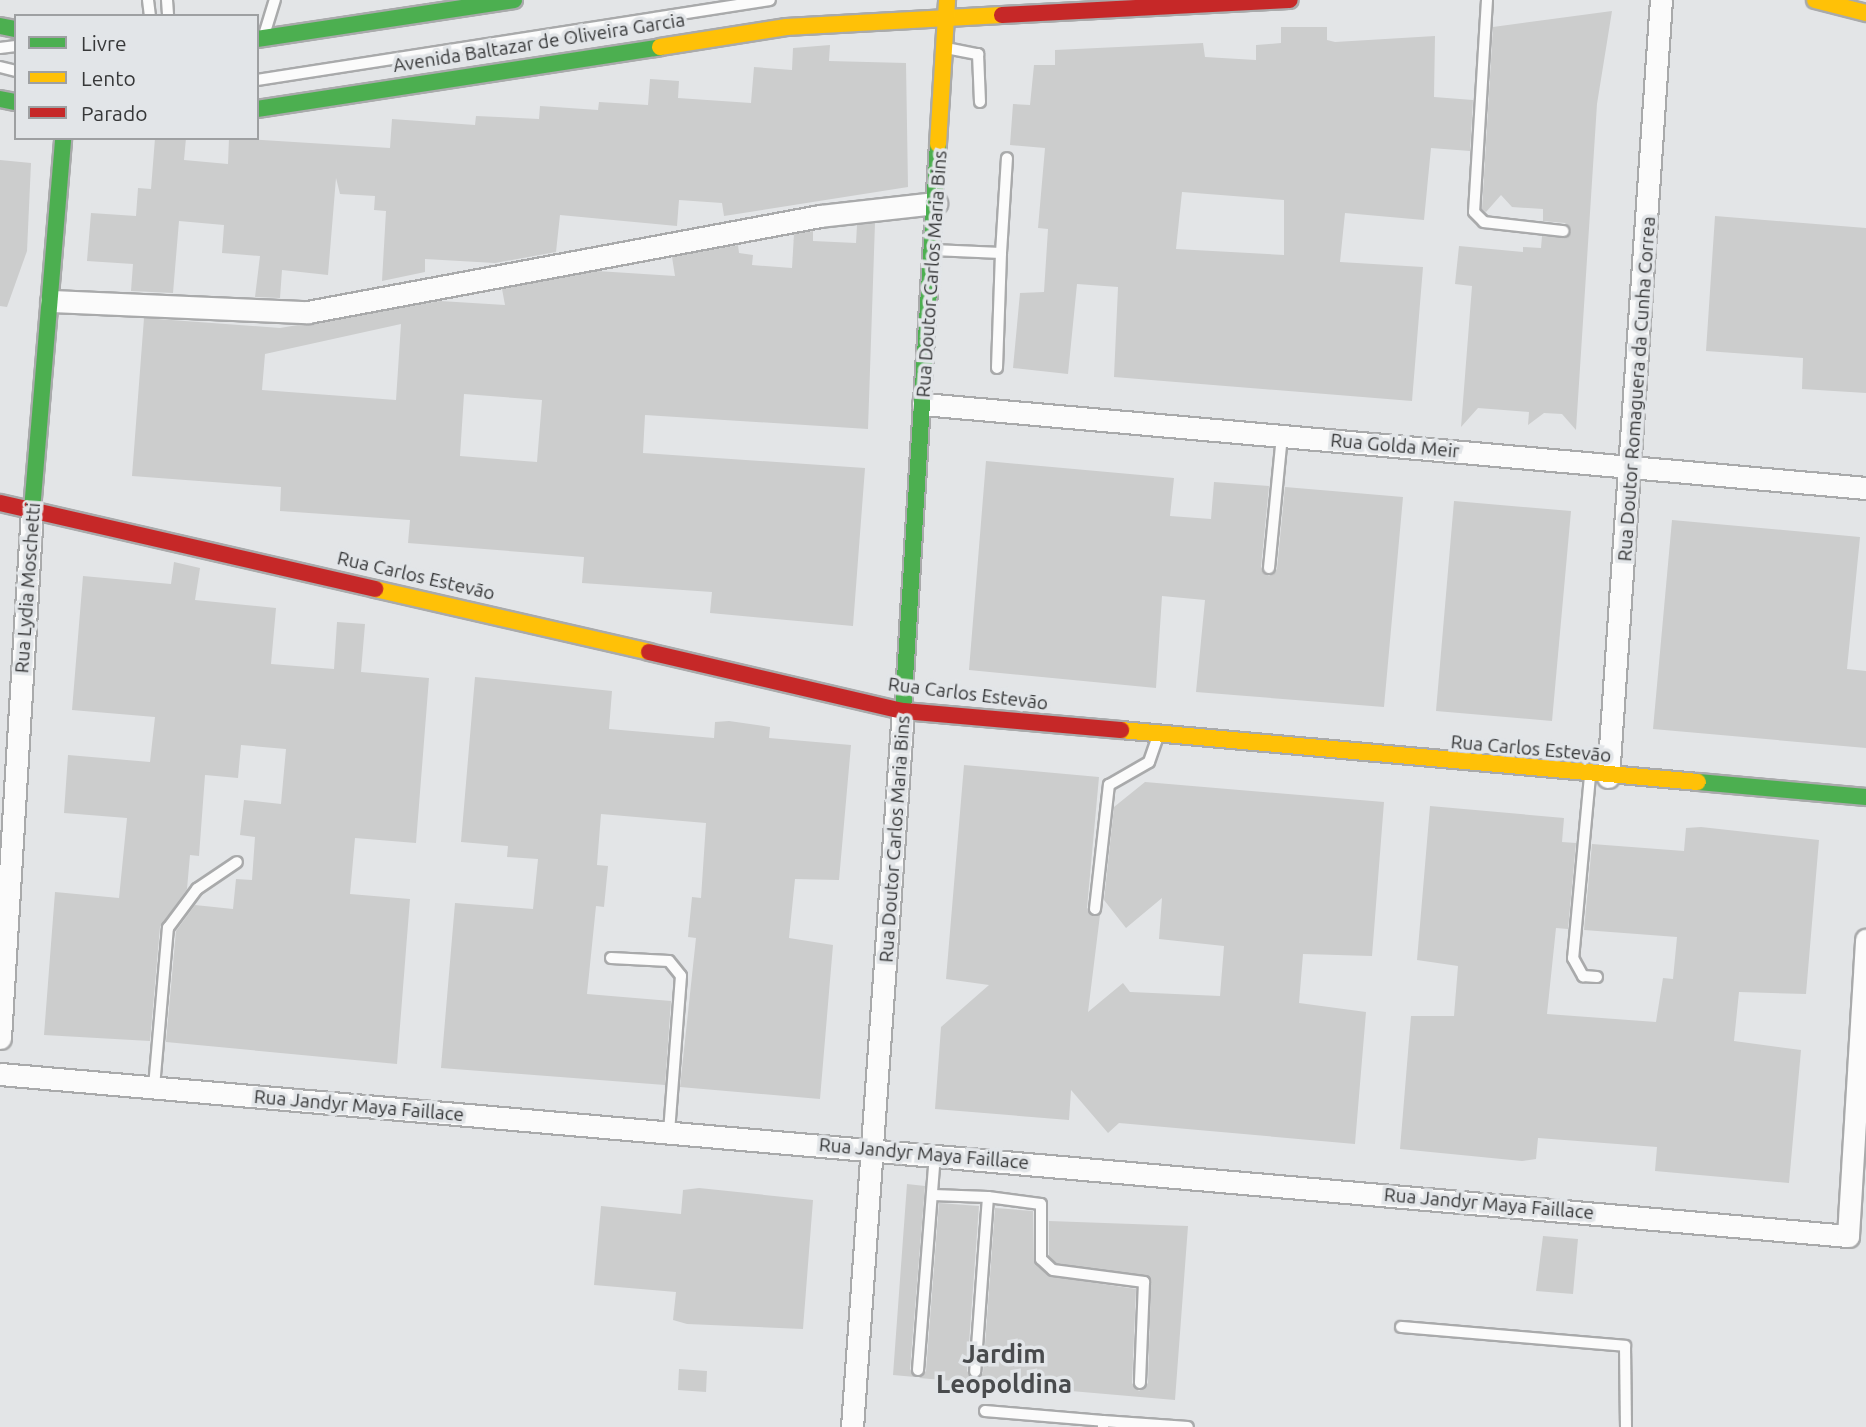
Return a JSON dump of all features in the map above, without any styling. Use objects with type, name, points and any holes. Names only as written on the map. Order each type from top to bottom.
[{"type":"street","points":[[261,38],[514,0]]},
{"type":"street","name":"Avenida Baltazar de Oliveira Garcia","points":[[259,109],[598,51],[948,7],[1290,0]]},
{"type":"street","name":"Rua Doutor Romaguera da Cunha Correa","points":[[1599,776],[1632,467],[1661,0]]},
{"type":"street","points":[[1815,0],[1866,13]]},
{"type":"street","name":"Rua Doutor Carlos Maria Bins","points":[[852,1427],[875,1150],[948,7]]},
{"type":"street","name":"Rua Lydia Moschetti","points":[[0,1038],[32,510],[63,140]]},
{"type":"street","points":[[51,301],[308,312],[820,216],[936,202]]},
{"type":"street","name":"Rua Golda Meir","points":[[923,404],[1866,488]]},
{"type":"street","name":"Rua Carlos Estevão","points":[[0,503],[903,711],[1599,776],[1866,797]]},
{"type":"street","name":"Rua Jandyr Maya Faillace","points":[[0,1074],[1848,1236],[1866,940]]},
{"type":"lane","points":[[261,38],[275,0]]},
{"type":"lane","points":[[259,80],[770,0]]},
{"type":"lane","points":[[1487,0],[1474,212],[1484,222],[1563,231]]},
{"type":"lane","points":[[946,48],[978,54],[980,102]]},
{"type":"lane","points":[[997,368],[1007,158]]},
{"type":"lane","points":[[933,250],[1001,253]]},
{"type":"lane","points":[[1269,568],[1282,436]]},
{"type":"lane","points":[[1095,909],[1109,785],[1149,762],[1159,734]]},
{"type":"lane","points":[[1597,977],[1583,976],[1573,958],[1599,776]]},
{"type":"lane","points":[[154,1087],[168,928],[197,889],[237,862]]},
{"type":"lane","points":[[611,958],[668,961],[681,976],[668,1133]]},
{"type":"lane","points":[[918,1370],[935,1155]]},
{"type":"lane","points":[[933,1195],[988,1197],[1041,1204],[1041,1259],[1053,1270],[1144,1282],[1140,1383]]},
{"type":"lane","points":[[975,1373],[988,1197]]},
{"type":"lane","points":[[1401,1327],[1625,1346],[1626,1427]]},
{"type":"lane","points":[[985,1411],[1103,1424],[1188,1427]]},
{"type":"building","points":[[1612,11],[1597,104],[1576,430],[1562,414],[1544,413],[1528,425],[1529,412],[1478,408],[1461,427],[1472,286],[1455,284],[1459,246],[1523,252],[1523,247],[1541,248],[1542,236],[1565,238],[1571,231],[1565,223],[1543,221],[1543,209],[1512,207],[1501,195],[1486,212],[1482,209],[1493,27]]},
{"type":"building","points":[[1281,27],[1327,27],[1327,40],[1335,42],[1435,36],[1434,97],[1473,100],[1470,151],[1431,148],[1424,220],[1345,213],[1340,262],[1423,267],[1412,401],[1114,377],[1118,287],[1077,284],[1068,374],[1013,368],[1020,293],[1044,292],[1048,229],[1038,228],[1045,148],[1010,145],[1013,104],[1030,105],[1034,65],[1055,65],[1055,50],[1203,43],[1205,57],[1256,60],[1256,45],[1281,43]],"holes":[[[1182,192],[1284,200],[1284,255],[1176,249]]]},
{"type":"building","points":[[830,45],[829,61],[906,63],[908,187],[724,216],[722,203],[679,200],[677,226],[560,215],[556,252],[495,263],[425,259],[425,272],[382,281],[386,211],[374,210],[375,196],[340,194],[336,178],[328,275],[282,270],[280,298],[255,297],[260,256],[222,253],[224,225],[179,221],[173,293],[131,291],[133,264],[87,261],[91,213],[136,216],[138,188],[151,189],[155,140],[186,140],[184,160],[228,164],[229,140],[390,148],[392,119],[475,125],[476,116],[539,119],[540,106],[598,110],[599,102],[648,105],[650,79],[679,81],[678,98],[751,103],[754,67],[792,70],[793,48]]},
{"type":"building","points":[[0,160],[31,163],[27,251],[7,307],[0,306]]},
{"type":"building","points":[[1715,216],[1866,228],[1866,393],[1802,389],[1803,358],[1706,351]]},
{"type":"building","points":[[875,223],[868,429],[645,415],[643,453],[865,468],[853,626],[710,613],[712,592],[582,583],[584,557],[408,543],[410,520],[280,511],[281,487],[132,476],[144,318],[280,328],[440,301],[505,305],[502,289],[597,271],[675,276],[672,257],[738,245],[739,253],[753,255],[752,265],[792,268],[794,234],[813,231],[813,241],[856,243],[857,225]],"holes":[[[401,324],[396,400],[262,390],[265,354]],[[464,394],[542,400],[537,462],[460,456]]]},
{"type":"building","points":[[986,461],[1174,478],[1170,516],[1211,519],[1214,482],[1269,486],[1261,567],[1269,576],[1277,569],[1285,487],[1403,497],[1384,707],[1196,692],[1205,600],[1162,596],[1156,688],[969,670]]},
{"type":"building","points":[[1454,501],[1571,511],[1552,721],[1436,711]]},
{"type":"building","points":[[1672,520],[1860,537],[1847,669],[1866,671],[1866,748],[1653,729]]},
{"type":"building","points":[[174,562],[200,568],[195,600],[276,608],[271,664],[334,669],[337,622],[365,624],[361,672],[429,678],[416,843],[355,838],[350,894],[410,899],[397,1064],[166,1042],[176,931],[195,905],[233,909],[236,879],[252,880],[255,837],[240,835],[244,800],[281,804],[286,749],[241,745],[238,778],[205,775],[199,856],[190,855],[187,889],[160,927],[150,1041],[44,1035],[55,892],[119,898],[127,818],[64,813],[68,755],[150,762],[155,717],[72,710],[83,576],[171,584]]},
{"type":"building","points":[[475,677],[612,691],[609,729],[714,738],[715,722],[729,721],[770,727],[769,738],[851,745],[839,880],[795,879],[789,938],[833,945],[820,1099],[680,1087],[696,938],[688,937],[692,897],[701,898],[706,823],[601,814],[597,865],[608,866],[604,907],[596,906],[587,994],[671,1001],[665,1085],[441,1068],[455,903],[533,909],[538,859],[507,857],[508,846],[461,842]]},
{"type":"building","points":[[964,765],[1099,777],[1087,908],[1100,915],[1088,1012],[1123,983],[1130,992],[1220,996],[1224,946],[1159,939],[1162,898],[1126,928],[1104,900],[1114,807],[1145,782],[1384,802],[1372,956],[1303,954],[1299,1003],[1366,1012],[1355,1144],[1119,1123],[1108,1133],[1071,1090],[1069,1120],[935,1109],[941,1027],[989,985],[946,979]]},
{"type":"building","points":[[1430,806],[1564,818],[1562,842],[1576,843],[1568,929],[1556,928],[1547,1014],[1656,1022],[1663,978],[1673,979],[1677,937],[1584,930],[1592,844],[1684,851],[1686,828],[1701,827],[1819,840],[1806,994],[1739,992],[1734,1041],[1801,1050],[1789,1183],[1655,1171],[1657,1147],[1538,1138],[1536,1159],[1522,1161],[1400,1149],[1411,1016],[1454,1016],[1458,966],[1417,960]]},
{"type":"building","points":[[907,1184],[925,1186],[910,1369],[915,1377],[893,1375]]},
{"type":"building","points":[[699,1188],[813,1200],[803,1329],[687,1324],[673,1320],[676,1292],[594,1285],[601,1206],[681,1214],[683,1190]]},
{"type":"building","points":[[939,1203],[979,1206],[967,1371],[974,1380],[983,1373],[995,1208],[1033,1211],[1034,1262],[1048,1276],[1136,1289],[1132,1383],[1139,1391],[1148,1383],[1151,1278],[1056,1263],[1049,1256],[1049,1221],[1188,1226],[1175,1400],[919,1378],[926,1371]]},
{"type":"building","points":[[1543,1236],[1578,1239],[1573,1294],[1536,1291]]},
{"type":"building","points":[[679,1369],[707,1371],[706,1392],[678,1390]]},
{"type":"traffic: fast","points":[[259,39],[514,0]]},
{"type":"traffic: fast","points":[[0,26],[14,29]]},
{"type":"traffic: fast","points":[[259,109],[660,47]]},
{"type":"traffic: fast","points":[[0,99],[14,102]]},
{"type":"traffic: fast","points":[[32,510],[63,140]]},
{"type":"traffic: fast","points":[[903,711],[938,144]]},
{"type":"traffic: fast","points":[[1698,782],[1866,797]]},
{"type":"traffic: slow","points":[[938,144],[947,0]]},
{"type":"traffic: slow","points":[[1815,0],[1866,13]]},
{"type":"traffic: slow","points":[[660,47],[786,27],[1002,15]]},
{"type":"traffic: slow","points":[[375,589],[649,652]]},
{"type":"traffic: slow","points":[[1121,730],[1698,782]]},
{"type":"traffic: jam","points":[[1002,15],[1290,0]]},
{"type":"traffic: jam","points":[[0,503],[375,589]]},
{"type":"traffic: jam","points":[[649,652],[903,711],[1121,730]]},
{"type":"district","name":"Jardim Leopoldina","points":[[1004,1369]]}]
